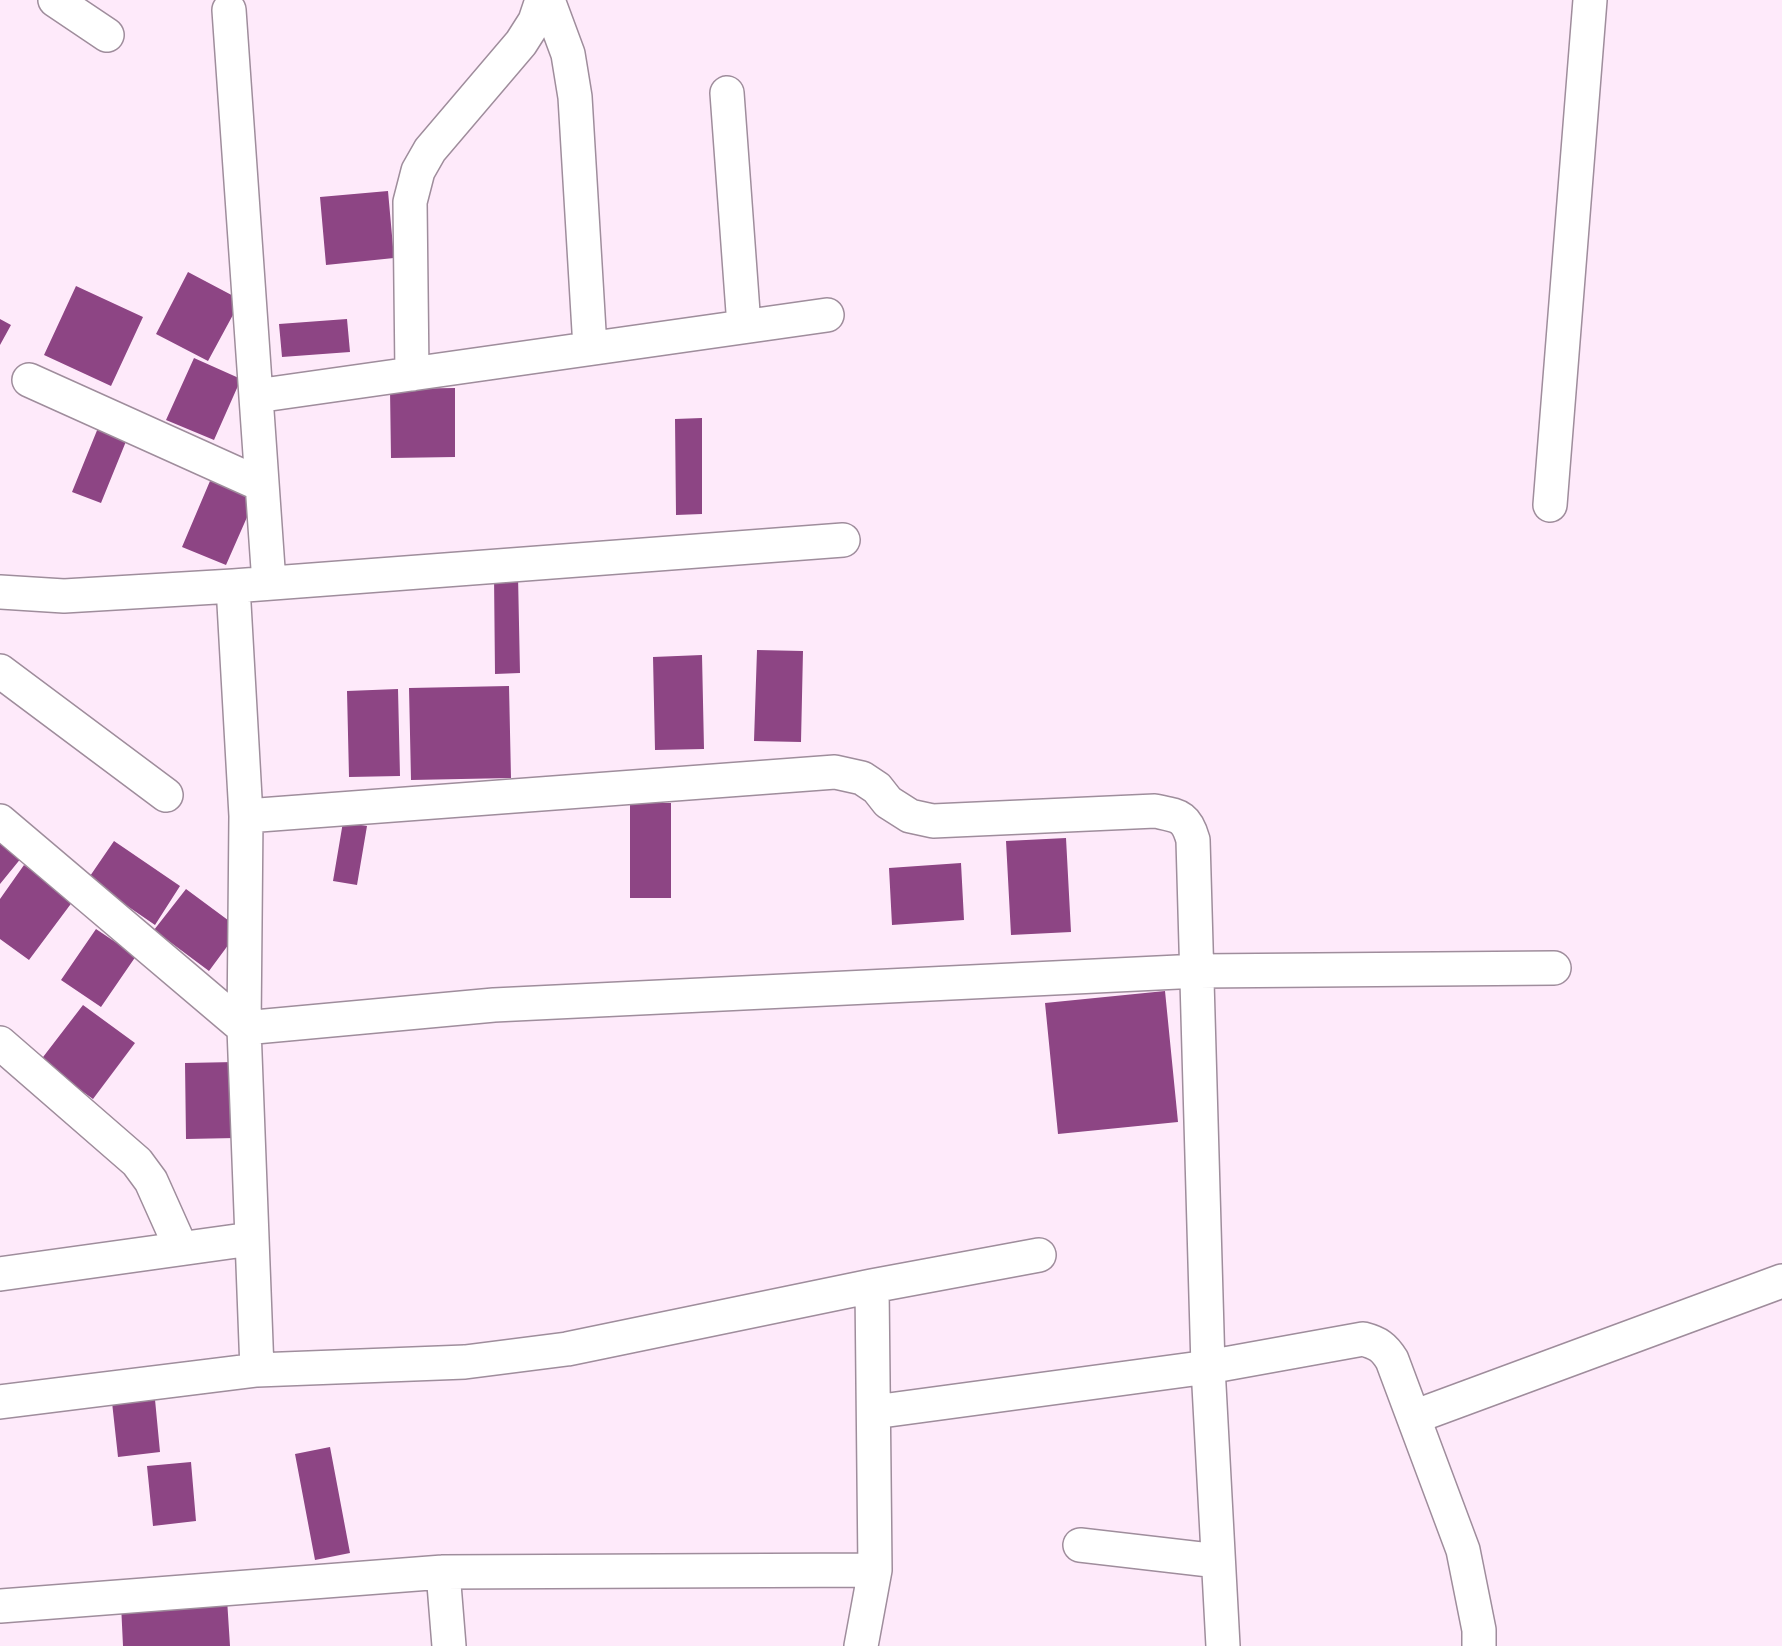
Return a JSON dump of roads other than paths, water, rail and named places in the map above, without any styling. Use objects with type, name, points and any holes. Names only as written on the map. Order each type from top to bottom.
[{"type":"street","points":[[55,0],[107,35]]},
{"type":"street","points":[[412,374],[410,202],[418,171],[430,150],[520,44],[535,21],[542,0]]},
{"type":"street","points":[[548,0],[568,54],[575,97],[590,348]]},
{"type":"street","points":[[1550,505],[1590,0]]},
{"type":"street","points":[[228,10],[269,584]]},
{"type":"street","points":[[727,93],[744,326]]},
{"type":"street","points":[[256,396],[827,315]]},
{"type":"street","points":[[29,380],[262,485]]},
{"type":"street","points":[[0,592],[64,596],[269,584],[843,540]]},
{"type":"street","points":[[232,586],[246,816],[244,1028],[257,1370]]},
{"type":"street","points":[[0,671],[166,795]]},
{"type":"street","points":[[246,816],[835,772],[862,778],[877,788],[888,802],[910,816],[933,821],[1155,811],[1183,820],[1188,824],[1193,840],[1199,972],[1208,1367],[1223,1646]]},
{"type":"street","points":[[0,821],[244,1028],[494,1005],[1199,972],[1554,968]]},
{"type":"street","points":[[0,1042],[137,1162],[151,1181],[181,1248]]},
{"type":"street","points":[[0,1274],[251,1239]]},
{"type":"street","points":[[0,1402],[257,1370],[465,1362],[567,1349],[872,1286],[1039,1255]]},
{"type":"street","points":[[1414,1418],[1782,1281]]},
{"type":"street","points":[[861,1646],[875,1570],[872,1286]]},
{"type":"street","points":[[874,1412],[1208,1367],[1363,1339],[1377,1342],[1386,1349],[1414,1418],[1469,1570],[1479,1646]]},
{"type":"street","points":[[1080,1545],[1218,1561]]},
{"type":"street","points":[[0,1606],[443,1572],[875,1570]]},
{"type":"street","points":[[443,1572],[449,1646]]}]
